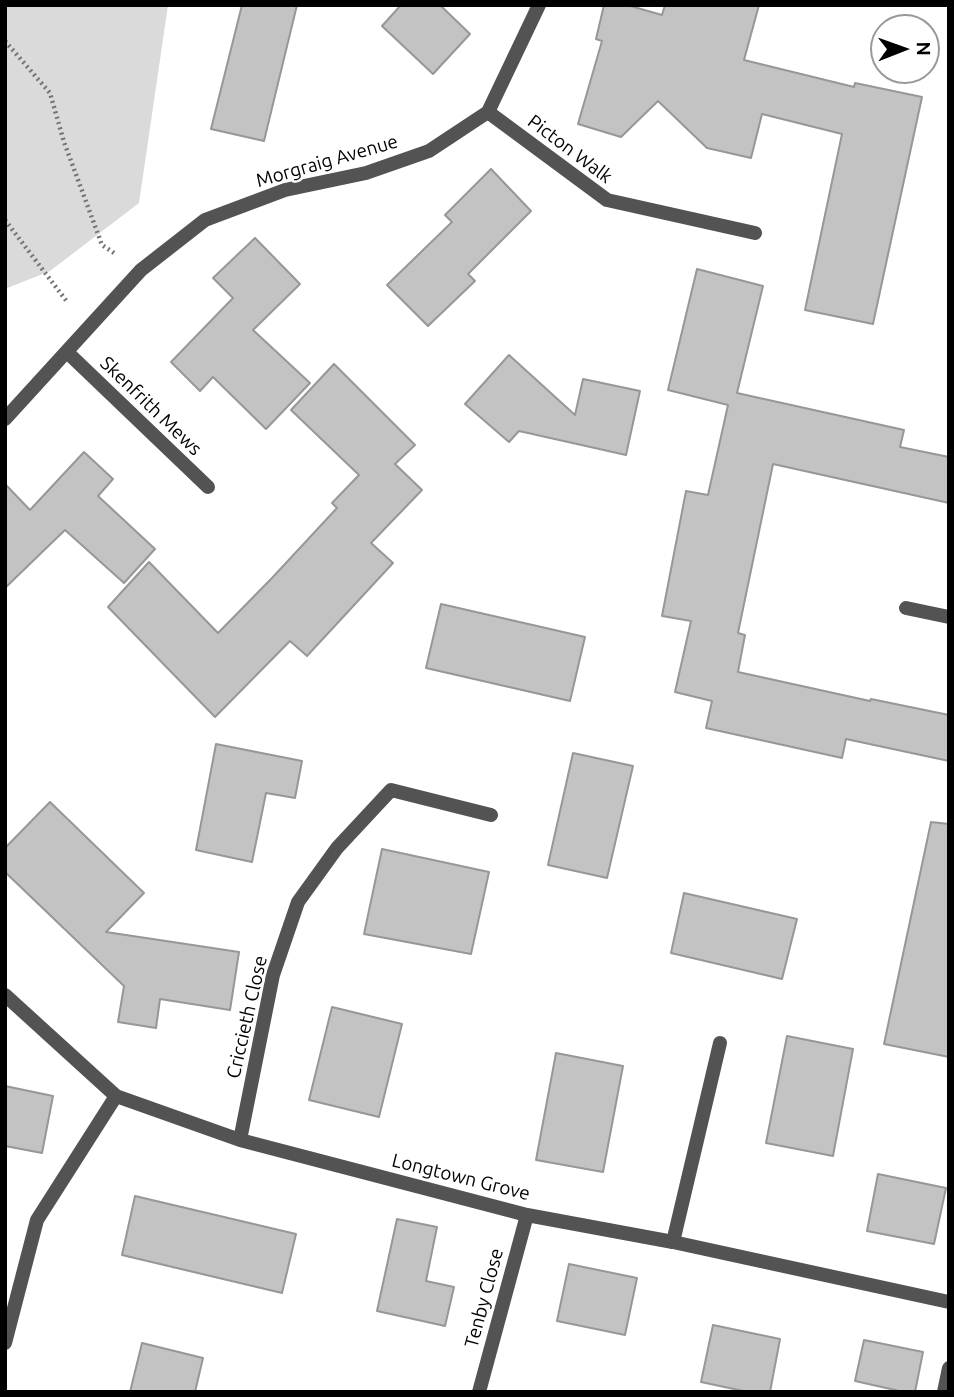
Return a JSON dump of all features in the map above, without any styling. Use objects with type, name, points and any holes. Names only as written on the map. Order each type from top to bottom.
[{"type":"street","points":[[488,112],[539,5]]},
{"type":"street","name":"Picton Walk","points":[[488,112],[607,200],[755,233]]},
{"type":"street","name":"Morgraig Avenue","points":[[5,419],[141,270],[205,220],[285,190],[366,173],[429,151],[488,112]]},
{"type":"street","name":"Skenfrith Mews","points":[[67,352],[208,487]]},
{"type":"street","points":[[906,608],[949,617]]},
{"type":"street","name":"Criccieth Close","points":[[240,1140],[273,975],[298,902],[337,848],[391,790],[491,815]]},
{"type":"street","name":"Longtown Grove","points":[[5,995],[116,1096],[240,1140],[527,1215],[673,1242],[949,1302]]},
{"type":"street","points":[[673,1242],[720,1043]]},
{"type":"street","points":[[5,1343],[37,1220],[116,1096]]},
{"type":"street","name":"Tenby Close","points":[[479,1392],[527,1215]]},
{"type":"street","points":[[944,1392],[949,1368]]},
{"type":"path","points":[[5,41],[50,93],[64,142],[102,245],[141,270]]},
{"type":"path","points":[[5,220],[88,329]]},
{"type":"shaded area","points":[[5,5],[168,5],[139,203],[50,271],[5,289]]},
{"type":"building","points":[[242,5],[297,5],[264,141],[211,129]]},
{"type":"building","points":[[401,5],[440,5],[470,34],[433,74],[382,26]]},
{"type":"building","points":[[604,5],[627,5],[662,15],[665,5],[759,5],[744,60],[854,87],[855,83],[922,97],[873,324],[805,310],[842,134],[762,114],[751,158],[707,148],[658,101],[621,137],[578,124],[602,41],[596,39]]},
{"type":"building","points":[[491,169],[531,211],[468,274],[475,281],[428,326],[387,285],[452,222],[445,215]]},
{"type":"building","points":[[255,238],[300,284],[253,330],[310,383],[266,429],[213,377],[200,391],[171,362],[233,298],[213,278]]},
{"type":"building","points":[[697,269],[763,286],[737,393],[904,430],[900,447],[949,457],[949,503],[773,464],[738,633],[745,635],[738,672],[949,715],[949,761],[846,739],[842,758],[706,728],[712,701],[675,692],[691,621],[662,616],[686,491],[708,495],[728,405],[668,390]]},
{"type":"building","points":[[509,355],[575,415],[583,379],[640,391],[626,455],[519,431],[509,442],[465,404]]},
{"type":"building","points":[[334,364],[415,445],[395,464],[422,490],[371,543],[393,563],[307,656],[290,641],[215,717],[108,607],[149,562],[218,633],[272,578],[337,508],[332,503],[359,475],[291,410]]},
{"type":"building","points":[[84,452],[113,479],[98,496],[155,549],[124,583],[65,530],[5,588],[5,484],[30,510]]},
{"type":"building","points":[[441,604],[585,637],[570,701],[426,668]]},
{"type":"building","points":[[216,744],[302,761],[295,798],[266,793],[252,862],[196,850]]},
{"type":"building","points":[[573,753],[633,766],[607,878],[548,865]]},
{"type":"building","points":[[50,802],[144,893],[106,932],[239,952],[230,1010],[160,999],[156,1028],[118,1022],[124,986],[5,872],[5,848]]},
{"type":"building","points":[[931,822],[949,824],[949,1057],[884,1044]]},
{"type":"building","points":[[382,849],[489,872],[471,954],[364,934]]},
{"type":"building","points":[[684,893],[797,919],[782,979],[671,953]]},
{"type":"building","points":[[332,1007],[402,1024],[379,1117],[309,1100]]},
{"type":"building","points":[[787,1036],[853,1049],[833,1156],[766,1143]]},
{"type":"building","points":[[556,1053],[623,1066],[603,1172],[536,1160]]},
{"type":"building","points":[[5,1086],[53,1096],[42,1153],[5,1146]]},
{"type":"building","points":[[878,1174],[946,1188],[934,1244],[867,1231]]},
{"type":"building","points":[[135,1196],[296,1234],[282,1293],[122,1255]]},
{"type":"building","points":[[397,1219],[437,1227],[426,1281],[454,1287],[445,1326],[377,1311]]},
{"type":"building","points":[[569,1264],[637,1278],[625,1335],[557,1321]]},
{"type":"building","points":[[713,1325],[780,1339],[770,1392],[748,1392],[701,1382]]},
{"type":"building","points":[[864,1340],[923,1352],[915,1392],[855,1381]]},
{"type":"building","points":[[142,1343],[203,1358],[195,1392],[130,1392]]}]
